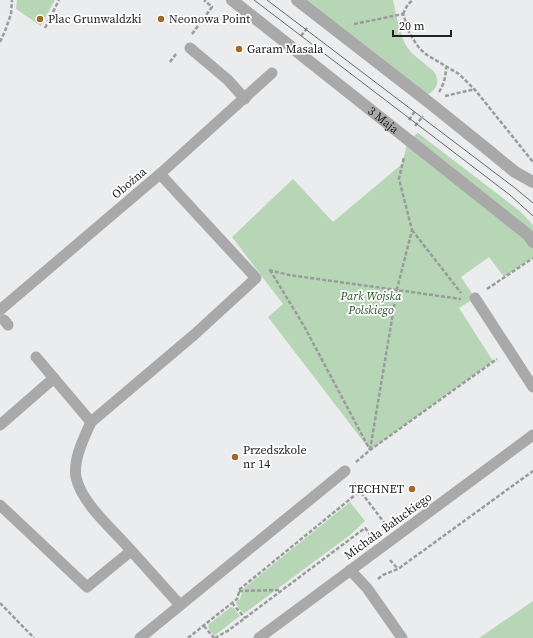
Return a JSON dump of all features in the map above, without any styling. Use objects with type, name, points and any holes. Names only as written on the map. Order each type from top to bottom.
[{"type":"street","name":"3 Maja","points":[[232,0],[409,138],[527,234],[533,242]]},
{"type":"street","points":[[297,0],[316,16],[434,101],[514,172],[533,182]]},
{"type":"lane","points":[[186,45],[228,80],[245,99]]},
{"type":"lane","name":"Oboźna","points":[[4,318],[160,174],[272,74]]},
{"type":"lane","points":[[160,174],[256,278],[195,334],[91,422],[82,441],[77,460],[76,476],[82,493],[95,510],[180,605]]},
{"type":"lane","points":[[471,299],[509,350],[533,387]]},
{"type":"lane","points":[[36,357],[91,422]]},
{"type":"lane","points":[[0,425],[54,378]]},
{"type":"lane","name":"Michała Bałuckiego","points":[[259,638],[533,435]]},
{"type":"lane","points":[[140,638],[345,471]]},
{"type":"lane","points":[[0,505],[87,587],[131,551]]},
{"type":"lane","points":[[350,570],[367,588],[402,638]]},
{"type":"path","points":[[0,42],[11,14],[12,0]]},
{"type":"path","points":[[45,28],[59,0]]},
{"type":"path","points":[[170,62],[186,45],[212,7],[204,0]]},
{"type":"path","points":[[413,0],[408,4],[403,14],[409,32],[420,49],[427,55],[459,74],[476,90],[533,162]]},
{"type":"path","points":[[334,29],[403,14]]},
{"type":"path","points":[[292,48],[316,16]]},
{"type":"path","points":[[446,67],[446,77],[443,86],[409,138],[399,180],[412,230],[462,294]]},
{"type":"path","points":[[443,96],[476,90]]},
{"type":"path","points":[[409,138],[402,129],[418,107]]},
{"type":"path","points":[[370,450],[397,289],[412,230]]},
{"type":"path","points":[[242,262],[289,275],[471,299],[533,257]]},
{"type":"path","points":[[270,270],[304,326],[370,450]]},
{"type":"path","points":[[389,528],[345,471],[370,450],[509,350]]},
{"type":"path","points":[[367,588],[383,575],[398,569],[533,471]]},
{"type":"path","points":[[188,638],[237,599],[240,589],[360,491]]},
{"type":"path","points":[[204,626],[215,638],[229,630],[365,528],[398,569]]},
{"type":"path","points":[[239,591],[282,590]]},
{"type":"path","points":[[0,603],[34,638]]},
{"type":"path","points":[[232,603],[245,618]]},
{"type":"green space","points":[[17,0],[55,0],[41,26],[16,9]]},
{"type":"green space","points":[[304,0],[393,0],[398,25],[407,47],[434,72],[436,76],[437,82],[433,91],[427,95]]},
{"type":"green space","name":"Park Wojska Polskiego","points":[[418,133],[521,212],[533,225],[533,257],[504,277],[489,257],[461,277],[475,298],[459,308],[493,361],[370,450],[268,317],[283,304],[232,237],[293,179],[333,222],[402,164],[408,140]]},
{"type":"green space","points":[[350,502],[365,521],[350,535],[245,613],[240,610],[236,602],[240,599],[243,589]]},
{"type":"green space","points":[[533,601],[533,638],[479,638]]},
{"type":"green space","points":[[231,607],[234,608],[240,616],[214,636],[208,625]]},
{"type":"tram line","points":[[254,0],[510,195],[533,216]]},
{"type":"tram line","points":[[267,0],[533,203]]},
{"type":"place","name":"Plac Grunwaldzki","points":[[40,19]]},
{"type":"place","name":"Neonowa Point","points":[[161,19]]},
{"type":"place","name":"Garam Masala","points":[[239,49]]},
{"type":"place","name":"Przedszkole nr 14","points":[[235,457]]},
{"type":"place","name":"TECHNET","points":[[412,489]]}]
